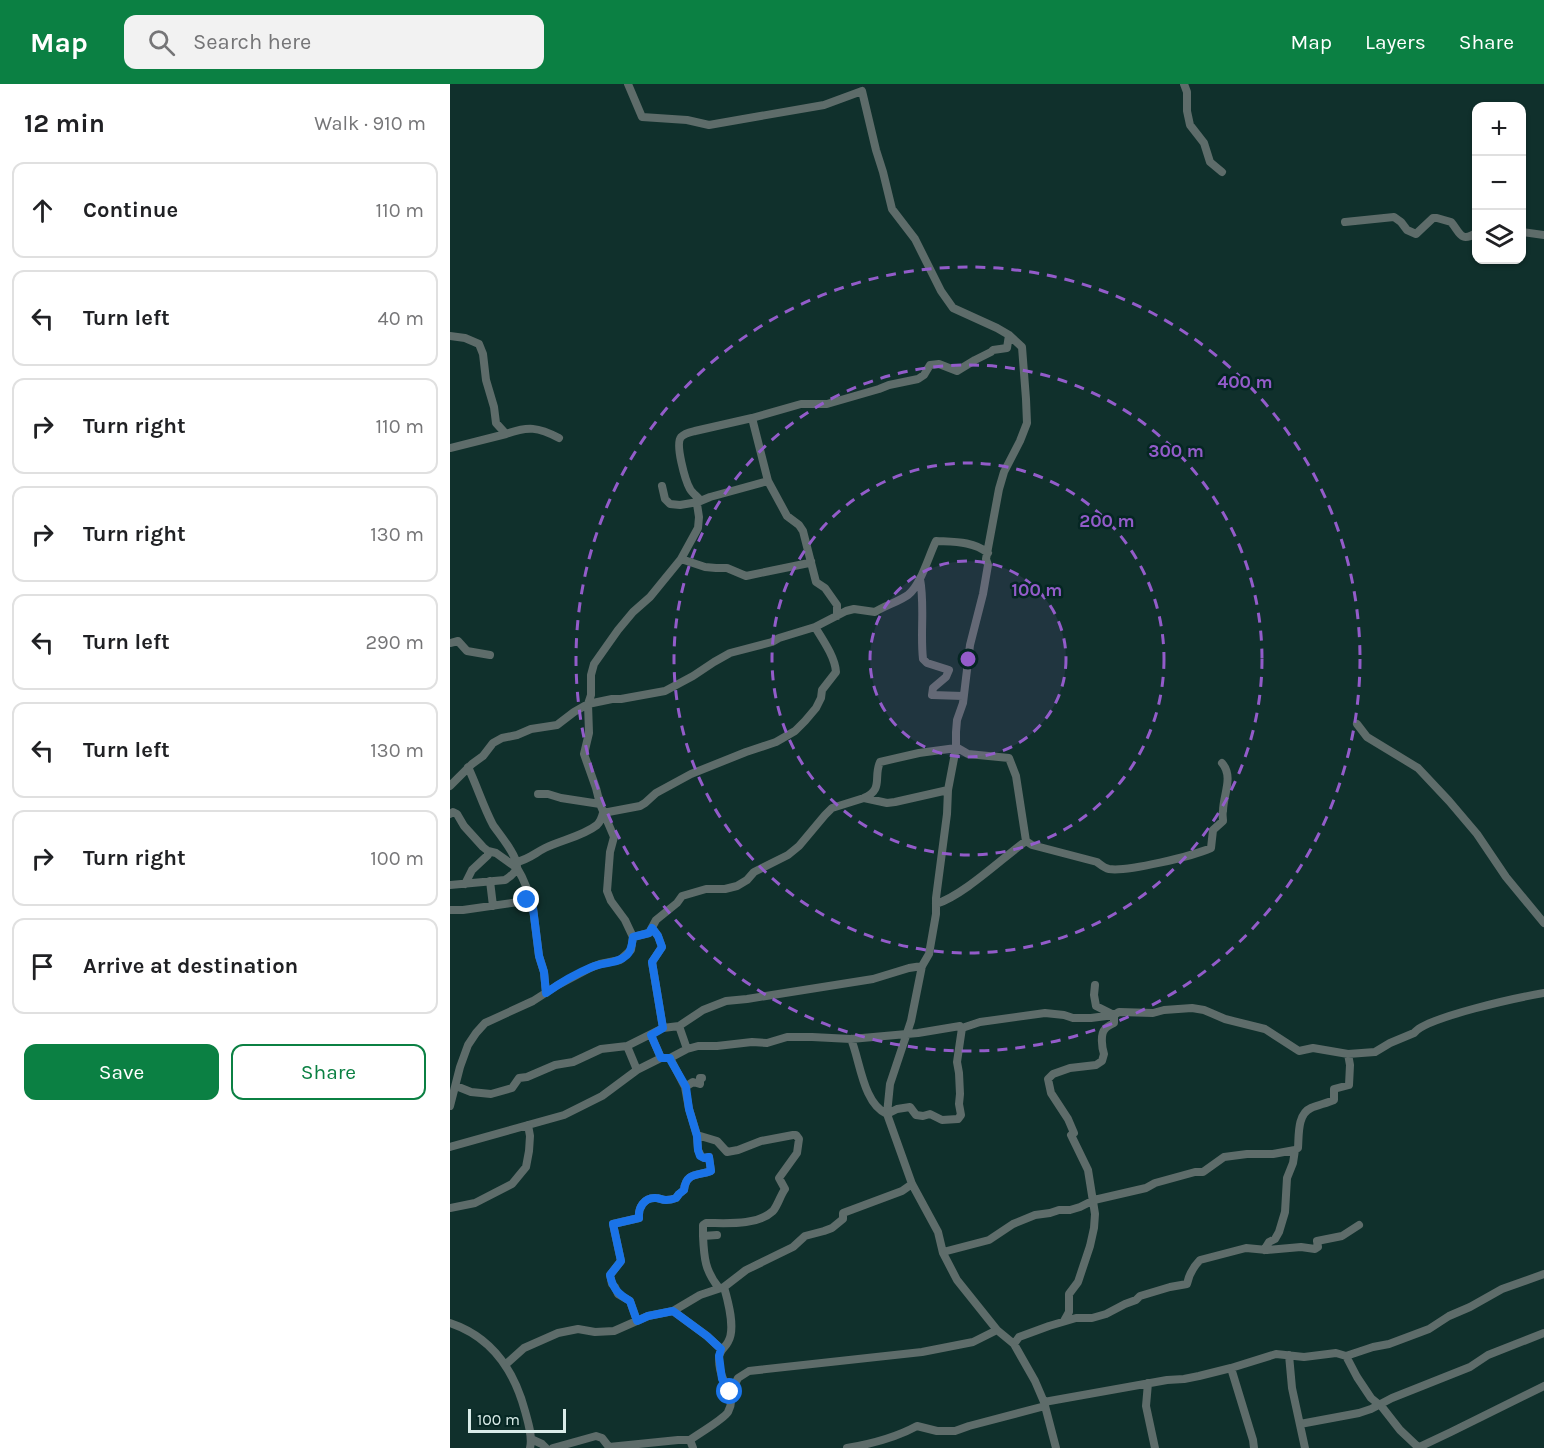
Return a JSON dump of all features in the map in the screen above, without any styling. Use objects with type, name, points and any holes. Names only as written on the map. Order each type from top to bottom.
[{"type":"street","points":[[628,84],[642,117],[687,120],[709,125],[824,105],[863,87],[876,150],[892,209],[915,239],[941,291],[953,308],[1009,335],[1022,347],[1024,352],[1026,423],[1020,441],[1004,472],[999,489],[986,559],[988,565],[983,594],[969,651],[963,703],[957,720],[956,748],[948,790],[936,914],[928,954],[922,966],[911,1021],[890,1084],[887,1114],[912,1184],[938,1232],[943,1252],[957,1280],[997,1330],[1014,1344],[1035,1381],[1056,1448]]},
{"type":"street","points":[[1184,84],[1187,92],[1190,125],[1204,143],[1210,162],[1222,172]]},
{"type":"street","points":[[1345,222],[1394,217],[1407,230],[1416,234],[1433,218],[1437,218],[1451,222],[1463,237],[1472,236]]},
{"type":"street","points":[[1526,233],[1544,235]]},
{"type":"street","points":[[699,501],[690,489],[685,473],[679,442],[680,438],[686,434],[801,404],[827,404],[889,385],[918,379],[924,375],[930,365],[939,364],[957,371],[993,350],[1007,348],[1009,335]]},
{"type":"street","points":[[450,336],[465,338],[479,344],[483,354],[486,380],[496,423],[506,434]]},
{"type":"street","points":[[752,418],[768,481],[787,516],[803,531],[816,582],[825,588],[837,605],[837,616]]},
{"type":"street","points":[[450,448],[531,428],[560,438]]},
{"type":"street","points":[[662,486],[665,499],[670,504],[680,505],[768,481]]},
{"type":"street","points":[[450,1106],[468,1045],[485,1023],[533,1001],[558,984],[590,968],[620,960],[631,950],[633,937],[625,920],[611,901],[608,891],[610,852],[614,837],[603,813],[584,754],[589,733],[588,704],[591,695],[591,675],[594,664],[618,630],[650,597],[681,559],[698,528],[697,504],[699,501]]},
{"type":"street","points":[[450,786],[468,767],[483,756],[493,743],[502,738],[531,729],[557,725],[588,704],[665,691],[730,653],[815,627],[854,609],[875,612],[908,595],[918,583],[936,541],[965,542],[988,553]]},
{"type":"street","points":[[681,559],[705,567],[727,568],[746,576],[811,561]]},
{"type":"street","points":[[920,579],[923,659],[927,663],[949,670],[933,688],[932,695],[963,696]]},
{"type":"street","points":[[603,813],[640,806],[656,793],[691,774],[776,742],[795,731],[816,708],[822,690],[836,672],[836,667],[815,627]]},
{"type":"street","points":[[450,643],[458,641],[466,651],[490,655]]},
{"type":"street","points":[[1357,724],[1367,737],[1418,768],[1477,834],[1506,877],[1544,923]]},
{"type":"street","points":[[633,937],[649,933],[656,920],[682,896],[706,889],[725,889],[737,886],[754,872],[788,855],[799,846],[832,808],[864,798],[875,791],[878,784],[876,769],[880,762],[956,748],[968,754],[1009,758],[1016,776],[1026,841],[1032,845],[1097,862],[1111,870],[1159,863],[1211,848],[1213,830],[1223,821],[1222,811],[1227,776],[1226,768],[1222,763]]},
{"type":"street","points":[[468,767],[479,797],[493,824],[509,847],[532,900],[546,993]]},
{"type":"street","points":[[864,798],[894,802],[948,790]]},
{"type":"street","points":[[538,794],[600,804]]},
{"type":"street","points":[[450,814],[455,813],[473,837],[488,851],[517,865]]},
{"type":"street","points":[[450,885],[505,880],[512,875],[517,865],[543,848],[600,823],[603,813]]},
{"type":"street","points":[[936,904],[976,880],[1026,841]]},
{"type":"street","points":[[465,884],[472,870],[488,855],[488,851]]},
{"type":"street","points":[[490,881],[493,906]]},
{"type":"street","points":[[450,910],[532,900]]},
{"type":"street","points":[[652,928],[662,947],[652,962],[663,1028]]},
{"type":"street","points":[[456,1086],[471,1092],[491,1094],[500,1092],[512,1088],[519,1078],[555,1065],[573,1062],[602,1049],[627,1046],[663,1028],[679,1026],[703,1010],[726,1001],[873,979],[922,966]]},
{"type":"street","points":[[1095,985],[1096,1006],[1114,1015]]},
{"type":"street","points":[[450,1147],[564,1115],[602,1096],[637,1070],[661,1058],[670,1058],[698,1046],[767,1043],[787,1037],[851,1039],[907,1034],[960,1026],[962,1028],[980,1022],[1045,1014],[1090,1018],[1114,1015],[1119,1012],[1153,1012],[1192,1008],[1265,1029],[1299,1051],[1313,1048],[1348,1054],[1375,1052],[1432,1022],[1463,1012],[1544,993]]},
{"type":"street","points":[[1064,1321],[1069,1312],[1069,1294],[1078,1281],[1094,1228],[1095,1214],[1088,1170],[1071,1135],[1074,1133],[1068,1119],[1051,1093],[1048,1079],[1053,1074],[1070,1068],[1096,1065],[1102,1061],[1103,1033],[1114,1023],[1114,1015]]},
{"type":"street","points":[[679,1026],[687,1049]]},
{"type":"street","points":[[887,1114],[897,1109],[910,1107],[916,1115],[930,1114],[942,1120],[958,1119],[961,1115],[957,1062],[962,1028]]},
{"type":"street","points":[[651,1035],[661,1058]]},
{"type":"street","points":[[851,1039],[865,1084],[878,1109],[887,1114]]},
{"type":"street","points":[[627,1046],[637,1070]]},
{"type":"street","points":[[1264,1250],[1279,1232],[1285,1212],[1287,1178],[1295,1150],[1298,1148],[1300,1122],[1310,1108],[1334,1100],[1334,1089],[1349,1085],[1348,1054]]},
{"type":"street","points":[[637,1321],[630,1301],[618,1294],[612,1284],[610,1275],[621,1261],[613,1224],[639,1218],[641,1204],[648,1200],[657,1198],[664,1201],[676,1198],[684,1190],[685,1183],[691,1176],[711,1171],[709,1157],[700,1156],[686,1087],[670,1058]]},
{"type":"street","points":[[686,1087],[693,1082],[700,1084],[699,1080],[702,1078]]},
{"type":"street","points":[[450,1208],[474,1203],[512,1184],[526,1167],[530,1136],[528,1125]]},
{"type":"street","points":[[697,1136],[717,1141],[727,1152],[761,1141],[793,1135],[798,1137],[799,1142],[797,1153],[779,1178],[785,1189],[771,1213],[755,1220],[704,1225],[703,1236],[709,1276],[722,1288],[728,1300],[732,1330],[719,1356],[722,1379],[730,1392]]},
{"type":"street","points":[[943,1252],[989,1240],[1013,1224],[1035,1215],[1070,1210],[1094,1200],[1203,1172],[1224,1157],[1273,1154],[1295,1150]]},
{"type":"street","points":[[505,1365],[524,1348],[558,1333],[578,1329],[596,1332],[614,1331],[648,1316],[673,1311],[700,1295],[722,1288],[746,1270],[793,1247],[805,1236],[832,1228],[843,1219],[843,1213],[902,1191],[912,1184]]},
{"type":"street","points":[[1014,1344],[1018,1337],[1064,1321],[1106,1314],[1137,1300],[1140,1296],[1187,1284],[1188,1276],[1200,1260],[1246,1248],[1315,1249],[1318,1246],[1317,1241],[1342,1236],[1359,1225]]},
{"type":"street","points":[[703,1236],[717,1235]]},
{"type":"street","points":[[847,1448],[906,1432],[916,1426],[938,1431],[955,1431],[1044,1405],[1148,1383],[1184,1379],[1276,1354],[1304,1356],[1336,1353],[1346,1356],[1419,1334],[1502,1289],[1544,1274]]},
{"type":"street","points":[[673,1311],[721,1349]]},
{"type":"street","points":[[450,1323],[465,1328],[493,1349],[516,1383],[527,1419],[530,1444],[549,1448],[596,1436],[602,1438],[609,1447],[678,1440],[692,1444],[727,1413],[730,1392],[738,1378],[749,1371],[922,1352],[973,1342],[997,1330]]},
{"type":"street","points":[[1300,1424],[1359,1413],[1470,1367],[1488,1355],[1544,1333]]},
{"type":"street","points":[[1290,1355],[1292,1388],[1305,1448]]},
{"type":"street","points":[[1346,1356],[1371,1398],[1418,1448],[1544,1386]]},
{"type":"street","points":[[1231,1368],[1254,1448]]},
{"type":"street","points":[[1148,1383],[1146,1406],[1155,1448]]},
{"type":"route","points":[[527,900],[532,900],[546,993],[558,984],[590,968],[620,960],[631,950],[633,937],[649,933],[652,928],[661,941],[662,947],[652,962],[663,1028],[651,1035],[658,1055],[661,1058],[670,1058],[686,1087],[686,1098],[697,1136],[698,1150],[700,1156],[709,1157],[711,1171],[691,1176],[677,1198],[664,1201],[657,1198],[648,1200],[641,1204],[639,1218],[613,1224],[621,1261],[610,1275],[618,1294],[630,1301],[637,1321],[648,1316],[673,1311],[721,1349],[719,1356],[722,1379],[730,1392]]}]
